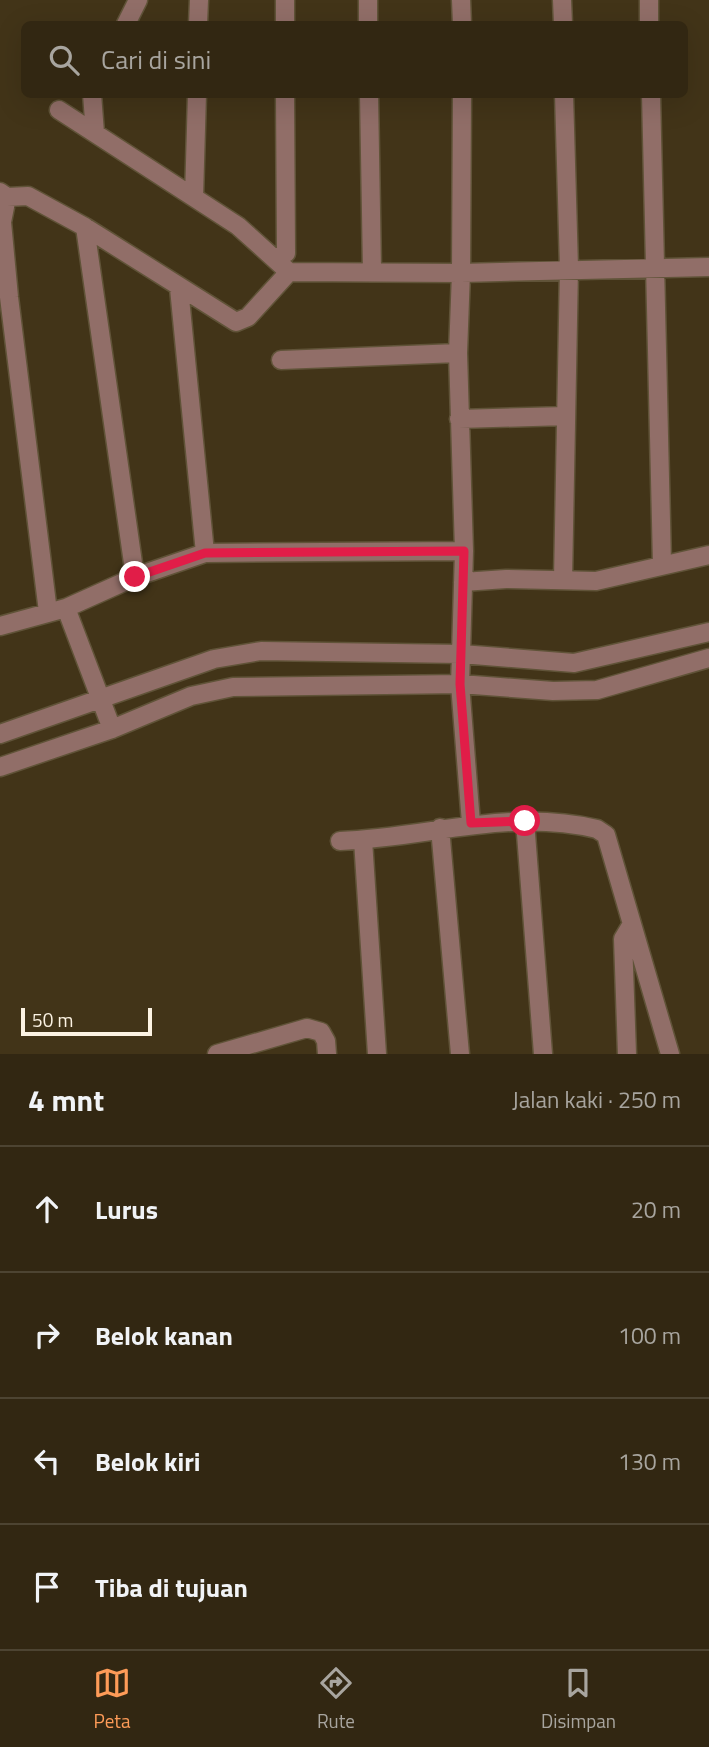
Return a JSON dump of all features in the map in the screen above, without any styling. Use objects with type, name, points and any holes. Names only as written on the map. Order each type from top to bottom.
[{"type":"street","points":[[128,21],[138,0]]},
{"type":"street","points":[[198,21],[199,0]]},
{"type":"street","points":[[285,0],[285,21]]},
{"type":"street","points":[[368,0],[368,21]]},
{"type":"street","points":[[461,0],[462,21]]},
{"type":"street","points":[[562,0],[563,21]]},
{"type":"street","points":[[649,0],[649,21]]},
{"type":"street","points":[[92,98],[95,133]]},
{"type":"street","points":[[194,197],[197,98]]},
{"type":"street","points":[[274,258],[286,253],[285,98]]},
{"type":"street","points":[[369,98],[372,271]]},
{"type":"street","points":[[462,98],[458,353],[464,551],[460,684],[471,823]]},
{"type":"street","points":[[563,580],[569,268],[564,98]]},
{"type":"street","points":[[651,98],[662,564]]},
{"type":"street","points":[[60,110],[238,226],[289,272],[461,273],[569,268],[709,267]]},
{"type":"street","points":[[111,729],[102,700],[57,610],[9,297],[2,222],[4,195],[28,196],[85,227],[236,322],[248,317],[289,272]]},
{"type":"street","points":[[85,227],[135,577]]},
{"type":"street","points":[[179,288],[205,553]]},
{"type":"street","points":[[281,360],[458,353]]},
{"type":"street","points":[[459,419],[566,416]]},
{"type":"street","points":[[0,626],[57,610],[135,577],[205,553],[464,551]]},
{"type":"street","points":[[463,582],[596,581],[709,555]]},
{"type":"street","points":[[0,734],[214,659],[261,651],[461,654],[574,663],[709,632]]},
{"type":"street","points":[[0,767],[111,729],[191,696],[233,687],[460,684],[553,691],[597,690],[709,658]]},
{"type":"street","points":[[525,821],[543,1054]]},
{"type":"street","points":[[341,841],[471,823],[525,821],[588,827],[606,835],[670,1054]]},
{"type":"street","points":[[440,828],[460,1054]]},
{"type":"street","points":[[363,840],[377,1054]]},
{"type":"street","points":[[627,1054],[622,950],[623,939],[632,924]]},
{"type":"street","points":[[217,1054],[307,1028],[321,1032],[326,1041],[327,1054]]},
{"type":"route","points":[[135,577],[205,553],[464,551],[460,684],[471,823],[525,821]]}]
